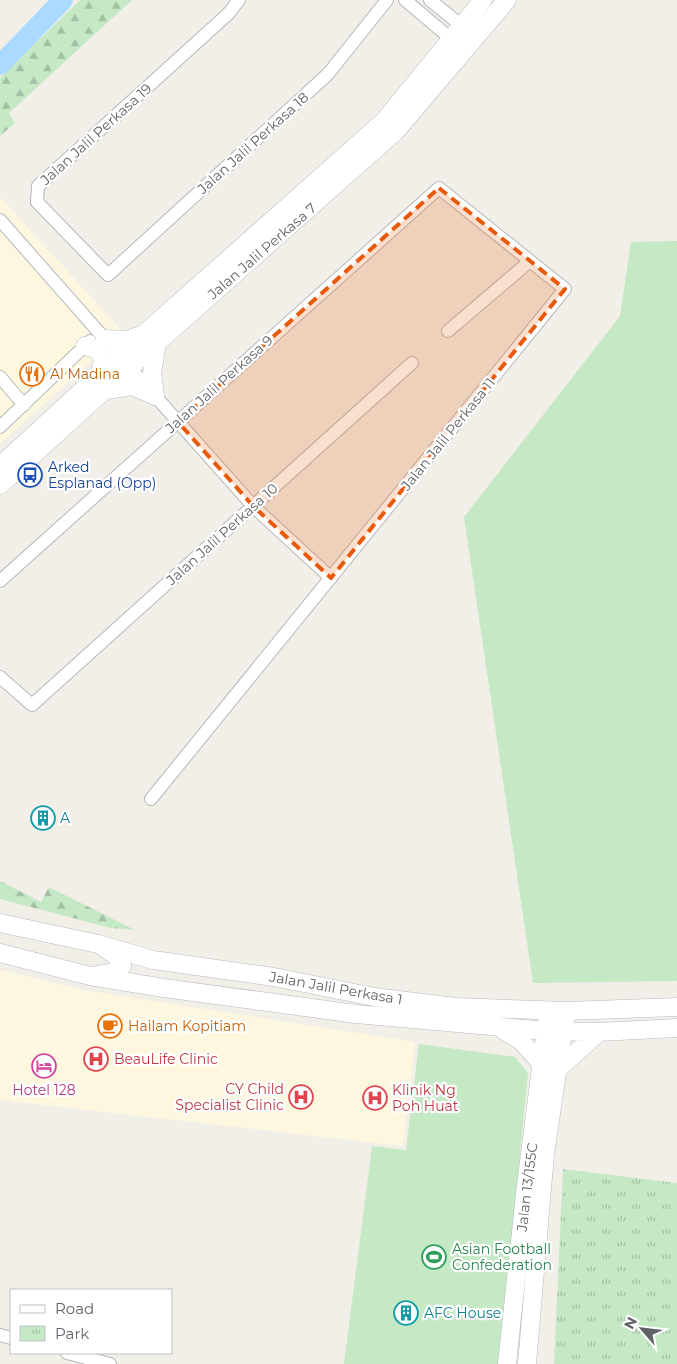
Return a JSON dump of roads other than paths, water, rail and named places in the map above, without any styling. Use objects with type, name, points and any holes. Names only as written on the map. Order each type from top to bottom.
[{"type":"main road","name":"Jalan Jalil Perkasa 7","points":[[0,466],[125,362],[384,121],[483,0]]},
{"type":"main road","name":"Jalan Jalil Perkasa 7","points":[[151,338],[396,131],[507,0]]},
{"type":"main road","points":[[102,336],[127,340],[151,338],[155,396]]},
{"type":"main road","points":[[84,346],[95,349],[101,354],[103,362],[102,382],[133,386],[155,396]]},
{"type":"main road","name":"Jalan Jalil Perkasa 7","points":[[0,485],[102,382]]},
{"type":"main road","name":"Jalan Jalil Perkasa 1","points":[[0,923],[98,944],[153,960],[274,977],[374,997],[455,1007],[566,1011],[677,1007]]},
{"type":"main road","points":[[90,976],[117,972],[122,966],[115,955],[98,944]]},
{"type":"main road","name":"Jalan Jalil Perkasa 1","points":[[0,953],[90,976],[174,990],[356,1014],[501,1028],[555,1031],[600,1032],[677,1028]]},
{"type":"main road","name":"Jalan 13/155C","points":[[548,1010],[555,1031]]},
{"type":"main road","name":"Jalan 13/155C","points":[[507,1364],[526,1185],[550,1066],[555,1031],[566,1011]]},
{"type":"main road","points":[[501,1028],[522,1041],[550,1066],[600,1032]]},
{"type":"main road","name":"Jalan 13/155C","points":[[527,1364],[545,1154],[550,1066]]},
{"type":"main road","points":[[524,1210],[532,1202],[541,1198],[526,1185]]},
{"type":"street","name":"Jalan Jalil Perkasa 19","points":[[108,275],[37,202],[38,186],[228,14],[239,0]]},
{"type":"street","name":"Jalan Jalil Perkasa 18","points":[[108,275],[328,74],[387,0]]},
{"type":"street","points":[[405,0],[457,32],[471,44]]},
{"type":"street","points":[[430,0],[457,32],[471,44]]},
{"type":"street","name":"Jalan Jalil Perkasa 9","points":[[0,581],[439,188],[530,261]]},
{"type":"street","points":[[0,220],[254,507],[331,578]]},
{"type":"street","points":[[448,331],[530,261]]},
{"type":"street","name":"Jalan Jalil Perkasa 11","points":[[151,799],[565,289],[530,261]]},
{"type":"street","points":[[0,427],[84,346],[102,336]]},
{"type":"street","name":"Jalan Jalil Perkasa 10","points":[[0,677],[32,705],[254,507],[412,362]]},
{"type":"street","points":[[0,377],[24,405]]},
{"type":"street","points":[[71,1354],[110,1364]]},
{"type":"waterway","points":[[0,65],[63,0]]},
{"type":"place","name":"Al Madina","points":[[32,374]]},
{"type":"place","name":"Arked Esplanad (Opp)","points":[[30,475]]},
{"type":"place","name":"A","points":[[43,818]]},
{"type":"place","name":"Hailam Kopitiam","points":[[110,1026]]},
{"type":"place","name":"BeauLife Clinic","points":[[96,1059]]},
{"type":"place","name":"Hotel 128","points":[[44,1066]]},
{"type":"place","name":"CY Child Specialist Clinic","points":[[301,1097]]},
{"type":"place","name":"Klinik Ng Poh Huat","points":[[375,1098]]},
{"type":"place","name":"Asian Football Confederation","points":[[434,1257]]},
{"type":"place","name":"AFC House","points":[[406,1313]]}]
